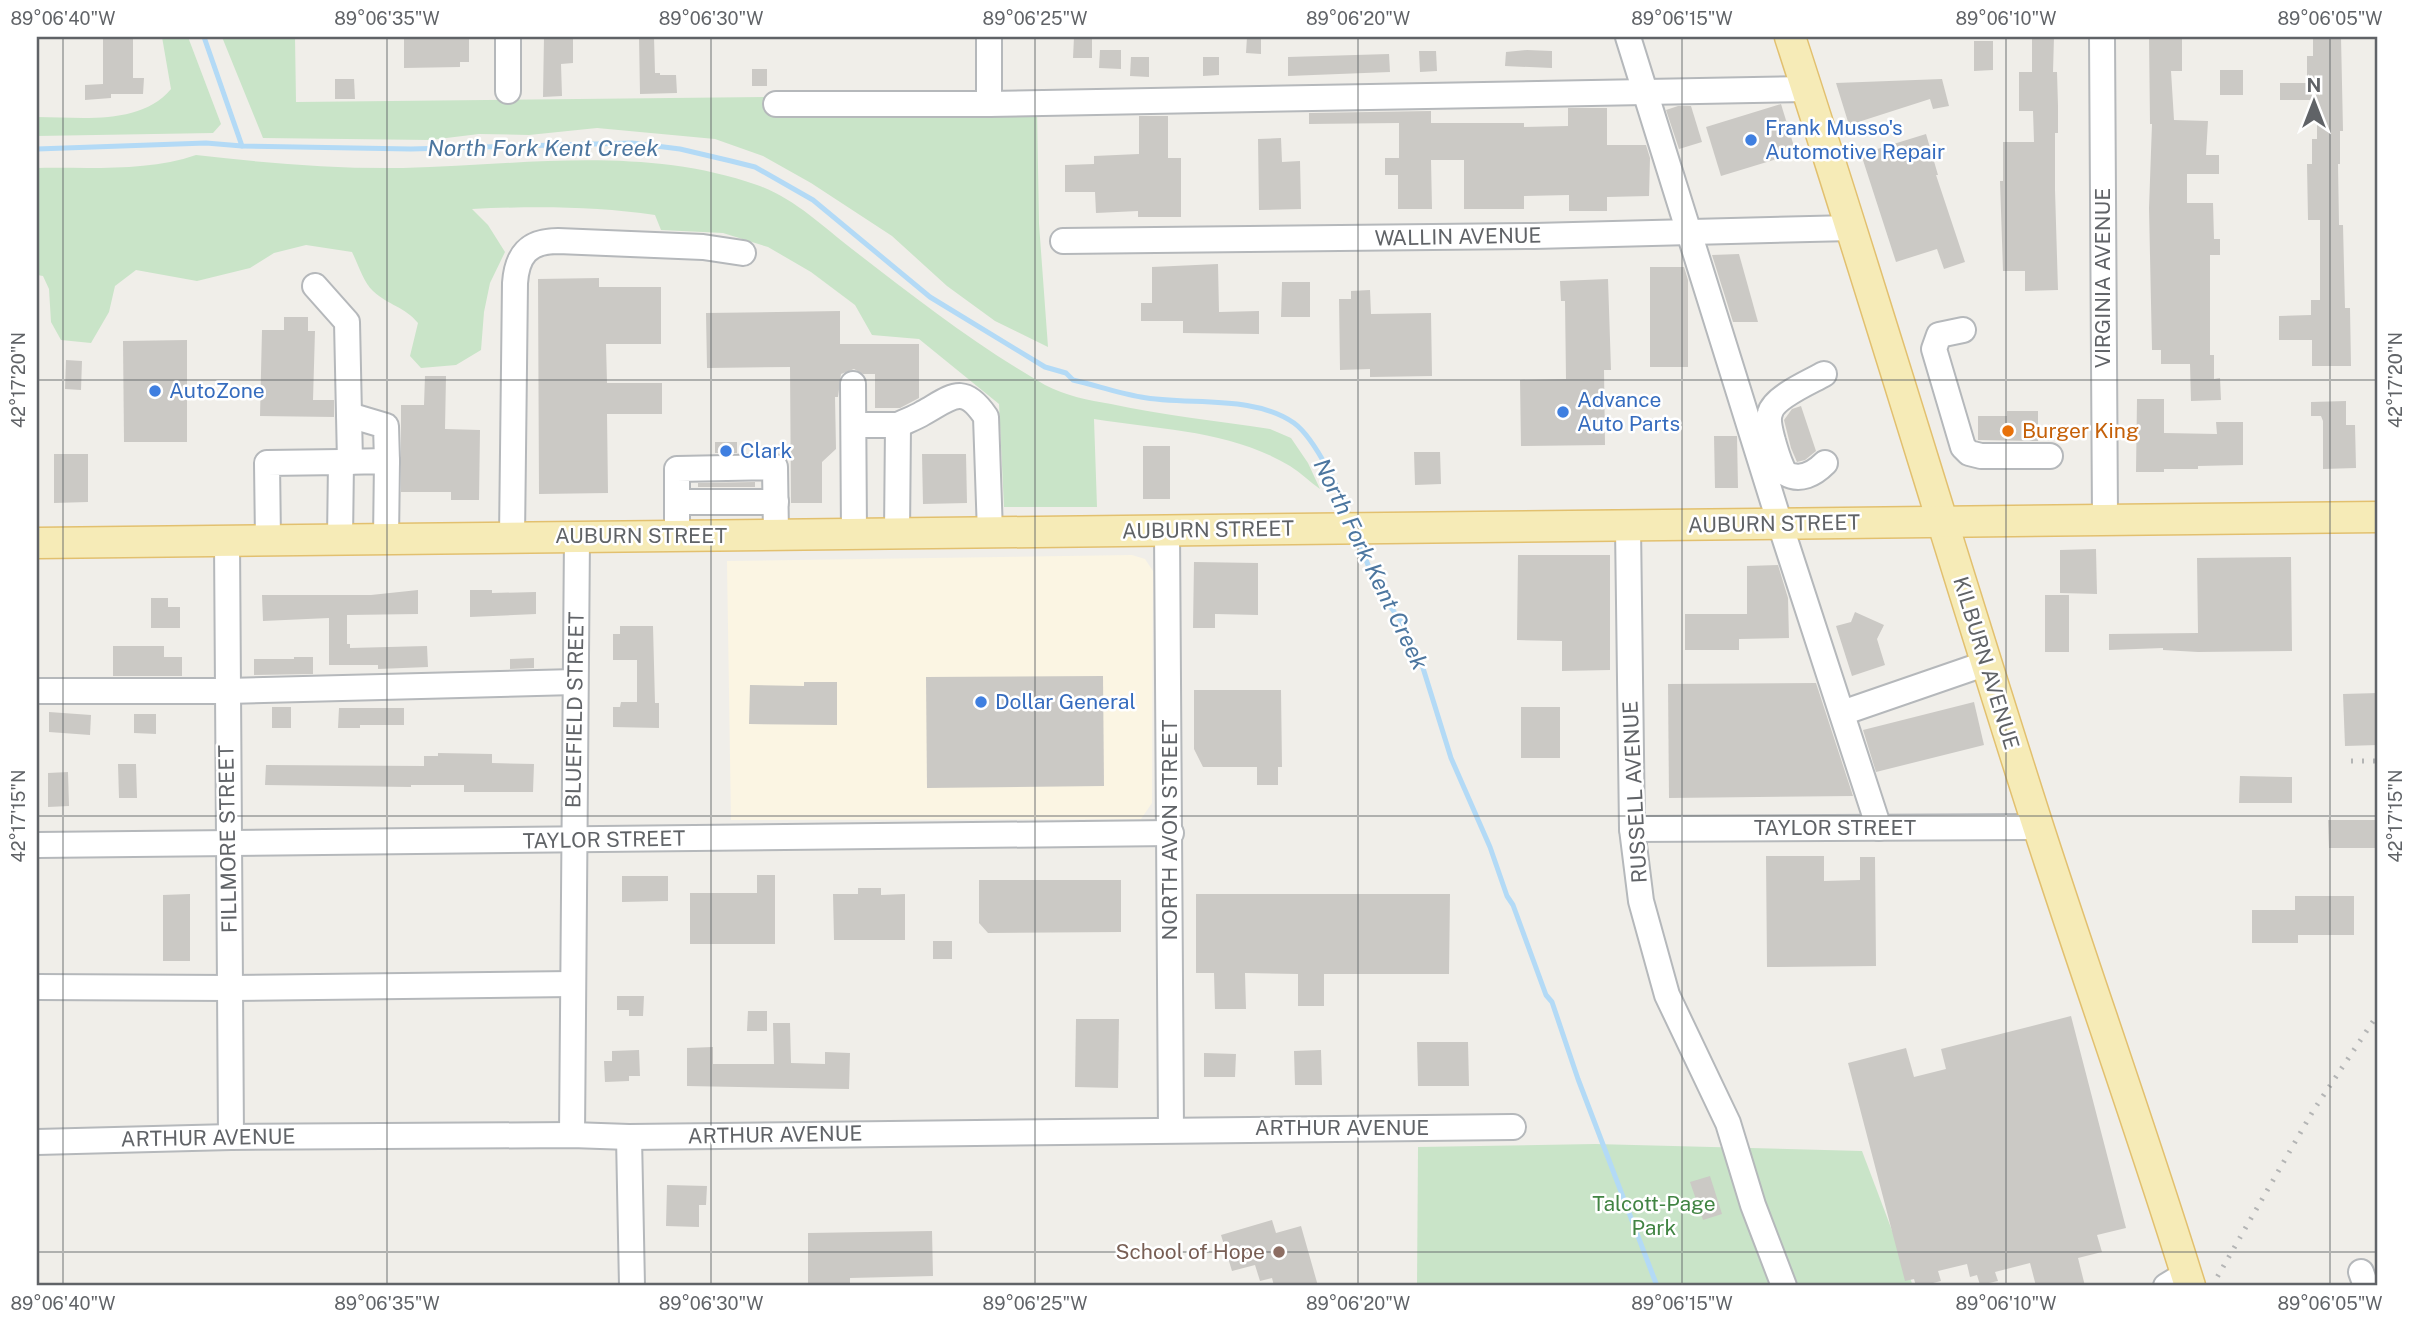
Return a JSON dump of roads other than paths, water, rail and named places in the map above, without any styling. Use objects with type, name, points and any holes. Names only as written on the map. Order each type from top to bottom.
[{"type":"main road","name":"KILBURN AVENUE","points":[[1790,37],[2038,827],[2139,1124],[2181,1282]]},
{"type":"main road","name":"AUBURN STREET","points":[[37,543],[2378,517]]},
{"type":"street","points":[[508,37],[508,91]]},
{"type":"street","points":[[989,37],[989,104]]},
{"type":"street","points":[[1628,37],[1780,524],[1879,828]]},
{"type":"street","name":"VIRGINIA AVENUE","points":[[2102,37],[2105,519]]},
{"type":"street","points":[[776,104],[989,104],[1807,89]]},
{"type":"street","name":"WALLIN AVENUE","points":[[1063,242],[1689,233],[1852,228]]},
{"type":"street","points":[[512,537],[514,283],[516,265],[524,253],[542,243],[558,241],[703,247],[743,253]]},
{"type":"street","points":[[314,286],[347,322],[349,415],[340,540]]},
{"type":"street","points":[[1963,330],[1939,335],[1934,349],[1963,447],[1969,453],[1980,456],[2050,456]]},
{"type":"street","points":[[1824,374],[1783,397],[1773,406],[1769,422],[1785,472],[1797,477],[1808,476],[1825,463]]},
{"type":"street","points":[[853,384],[854,534]]},
{"type":"street","points":[[853,425],[898,425],[943,400],[957,395],[968,397],[986,417],[990,533]]},
{"type":"street","points":[[349,415],[386,426],[386,539]]},
{"type":"street","points":[[897,534],[898,425]]},
{"type":"street","points":[[268,540],[267,463],[387,461]]},
{"type":"street","points":[[677,536],[677,469],[775,467],[776,535]]},
{"type":"street","points":[[677,502],[776,502]]},
{"type":"street","name":"RUSSELL AVENUE","points":[[1629,527],[1632,829],[1641,901],[1667,995],[1728,1123],[1753,1205],[1784,1286]]},
{"type":"street","name":"NORTH AVON STREET","points":[[1167,531],[1171,1130]]},
{"type":"street","name":"BLUEFIELD STREET","points":[[572,1135],[577,537]]},
{"type":"street","name":"FILLMORE STREET","points":[[227,541],[231,1137]]},
{"type":"street","points":[[1842,713],[1987,663]]},
{"type":"street","points":[[37,691],[227,691],[575,682]]},
{"type":"street","name":"TAYLOR STREET","points":[[1632,829],[2038,827]]},
{"type":"street","name":"TAYLOR STREET","points":[[37,845],[1171,833]]},
{"type":"street","points":[[37,987],[573,984]]},
{"type":"street","name":"ARTHUR AVENUE","points":[[37,1142],[231,1137],[629,1137],[1513,1127]]},
{"type":"street","points":[[629,1137],[632,1286]]},
{"type":"waterway","points":[[204,37],[242,146]]},
{"type":"waterway","name":"North Fork Kent Creek","points":[[37,149],[206,143],[411,149],[632,143],[680,149],[755,167],[813,200],[930,297],[1045,367],[1066,373],[1073,380],[1132,395],[1159,400],[1240,404],[1278,414],[1294,423],[1319,454],[1351,520]]},
{"type":"waterway","name":"North Fork Kent Creek","points":[[1358,539],[1377,588],[1403,624],[1423,668],[1451,758],[1490,847],[1546,995],[1552,1002],[1578,1079],[1657,1286]]},
{"type":"railway","points":[[2351,761],[2378,761]]},
{"type":"railway","points":[[2212,1286],[2313,1111],[2378,1014]]},
{"type":"place","name":"Frank Musso's Automotive Repair","points":[[1751,140]]},
{"type":"place","name":"AutoZone","points":[[155,391]]},
{"type":"place","name":"Advance Auto Parts","points":[[1563,412]]},
{"type":"place","name":"Burger King","points":[[2008,431]]},
{"type":"place","name":"Clark","points":[[726,451]]},
{"type":"place","name":"Dollar General","points":[[981,702]]},
{"type":"place","name":"School of Hope","points":[[1279,1252]]},
{"type":"park label","name":"Talcott-Page Park","points":[[1654,1216]]}]
